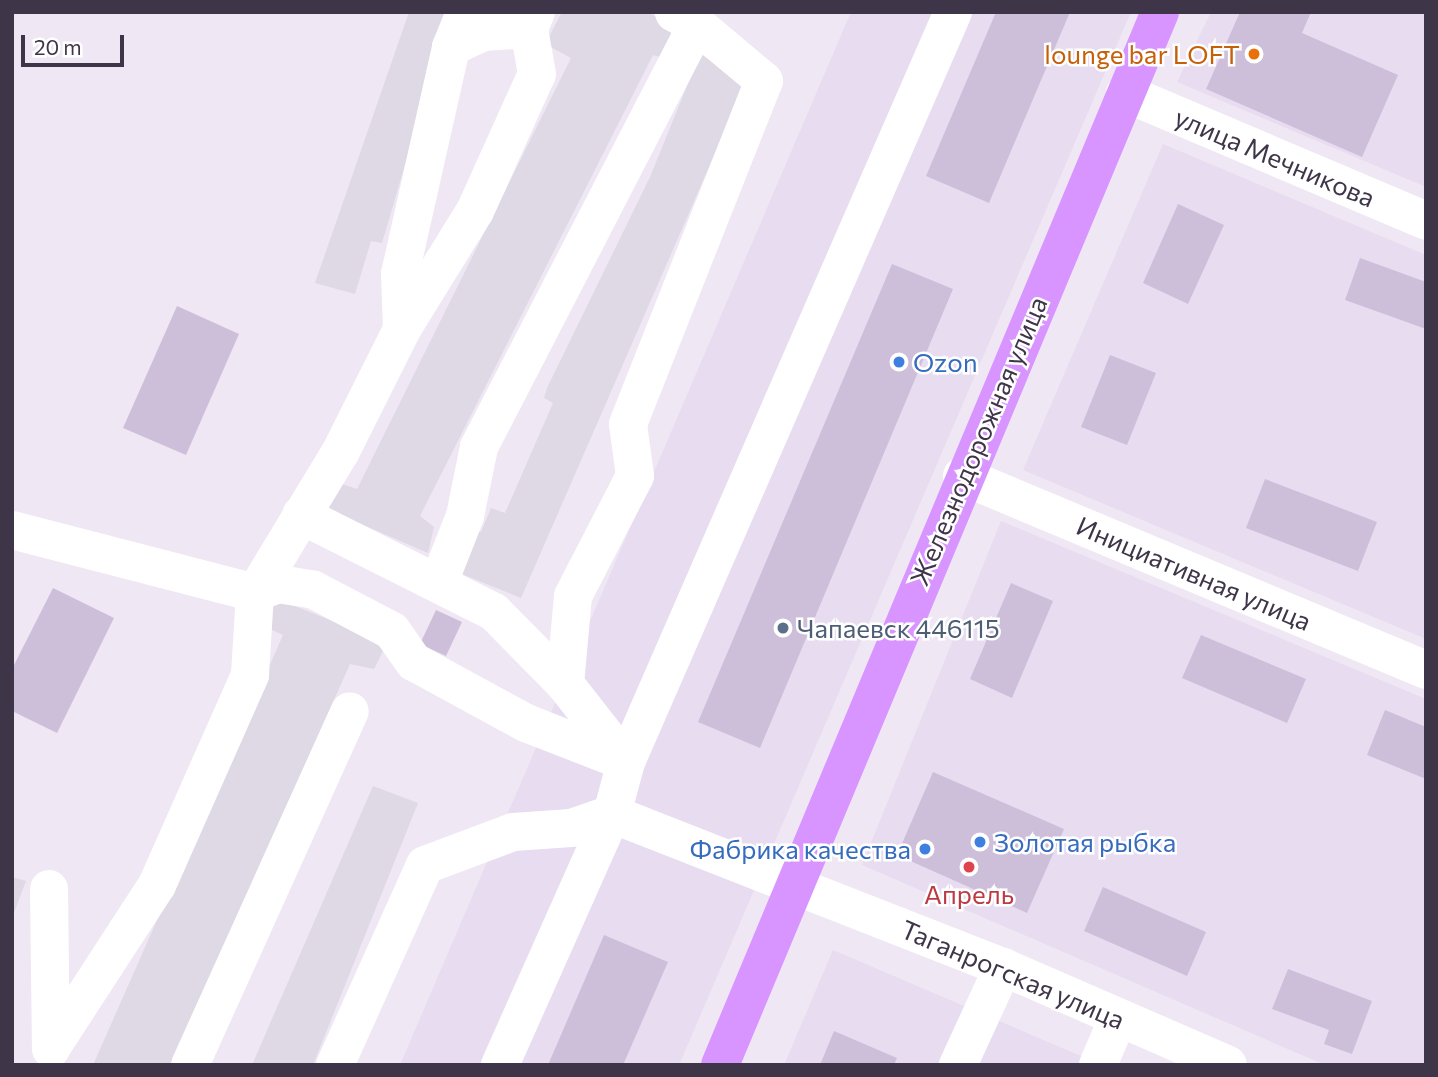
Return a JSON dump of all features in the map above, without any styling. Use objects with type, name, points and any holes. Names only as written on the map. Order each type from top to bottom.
[{"type":"main road","name":"Железнодорожная улица","points":[[720,1065],[796,887],[962,476],[1160,12]]},
{"type":"street","points":[[402,329],[400,274],[451,47],[465,12]]},
{"type":"street","points":[[500,1065],[612,814],[626,762],[953,12]]},
{"type":"street","points":[[50,1055],[157,886],[250,675],[255,593],[341,451],[402,329],[475,211],[537,75],[533,21],[483,32],[451,47]]},
{"type":"street","points":[[439,582],[465,516],[479,447],[705,23],[764,81],[628,424],[635,476],[573,596],[565,684]]},
{"type":"street","name":"улица Мечникова","points":[[1125,93],[1426,221]]},
{"type":"street","name":"Инициативная улица","points":[[962,476],[1426,670]]},
{"type":"street","points":[[301,515],[439,582],[494,612],[565,684],[626,762]]},
{"type":"street","points":[[12,530],[255,593],[278,584],[314,590],[392,631],[414,662],[526,723],[626,762]]},
{"type":"street","points":[[190,1065],[350,711]]},
{"type":"street","points":[[335,1065],[425,865],[513,832],[571,828],[612,814]]},
{"type":"street","name":"Таганрогская улица","points":[[612,814],[1003,967],[1228,1065]]},
{"type":"street","points":[[49,889],[50,1055]]},
{"type":"street","points":[[958,1065],[1003,967]]},
{"type":"street","points":[[1098,1065],[1118,1018]]},
{"type":"shaded area","points":[[409,12],[450,12],[382,243],[371,241],[355,294],[315,283]]},
{"type":"shaded area","points":[[562,12],[647,12],[678,28],[664,58],[653,55],[420,516],[434,527],[428,553],[324,508],[336,482],[357,489],[571,58],[545,44]]},
{"type":"shaded area","points":[[851,12],[1131,12],[679,1065],[400,1065]]},
{"type":"shaded area","points":[[1211,12],[1426,12],[1426,187],[1177,82]]},
{"type":"shaded area","points":[[700,54],[747,80],[521,598],[457,572],[473,530],[481,532],[491,508],[505,513],[553,403],[544,398],[547,388],[650,177]]},
{"type":"shaded area","points":[[1163,144],[1426,255],[1426,639],[1023,470]]},
{"type":"shaded area","points":[[1001,521],[1426,699],[1426,1065],[1325,1065],[862,865]]},
{"type":"shaded area","points":[[275,598],[387,643],[374,669],[350,664],[171,1065],[93,1065],[283,635],[261,625]]},
{"type":"shaded area","points":[[373,786],[418,803],[313,1065],[252,1065]]},
{"type":"shaded area","points":[[12,877],[26,881],[12,918]]},
{"type":"shaded area","points":[[833,950],[1102,1065],[784,1065]]},
{"type":"building","points":[[996,12],[1070,12],[989,203],[926,176]]},
{"type":"building","points":[[1240,12],[1311,12],[1302,33],[1398,75],[1362,157],[1206,89]]},
{"type":"building","points":[[1178,204],[1224,225],[1188,304],[1143,283]]},
{"type":"building","points":[[1360,258],[1426,282],[1426,329],[1345,300]]},
{"type":"building","points":[[892,264],[953,289],[760,748],[698,722]]},
{"type":"building","points":[[177,306],[239,334],[186,455],[123,428]]},
{"type":"building","points":[[1110,355],[1156,373],[1127,445],[1081,427]]},
{"type":"building","points":[[1265,479],[1377,522],[1358,571],[1246,528]]},
{"type":"building","points":[[1011,583],[1053,601],[1012,698],[970,679]]},
{"type":"building","points":[[53,588],[114,618],[57,733],[12,711],[12,669]]},
{"type":"building","points":[[436,610],[462,622],[446,656],[420,644]]},
{"type":"building","points":[[1201,635],[1306,679],[1287,723],[1182,678]]},
{"type":"building","points":[[1385,710],[1426,727],[1426,779],[1367,755]]},
{"type":"building","name":"Золотая рыбка","points":[[933,772],[1064,829],[1027,913],[897,855]]},
{"type":"building","points":[[1103,887],[1206,932],[1187,976],[1084,931]]},
{"type":"building","points":[[604,935],[668,962],[623,1065],[548,1065]]},
{"type":"building","points":[[1288,969],[1372,1001],[1352,1054],[1324,1044],[1329,1030],[1272,1009]]},
{"type":"building","points":[[834,1031],[897,1058],[894,1065],[820,1065]]},
{"type":"place","name":"lounge bar LOFT","points":[[1254,54]]},
{"type":"place","name":"Ozon","points":[[899,362]]},
{"type":"place","name":"Чапаевск 446115","points":[[783,628]]},
{"type":"place","name":"Золотая рыбка","points":[[980,842]]},
{"type":"place","name":"Фабрика качества","points":[[925,849]]},
{"type":"place","name":"Апрель","points":[[969,867]]}]
